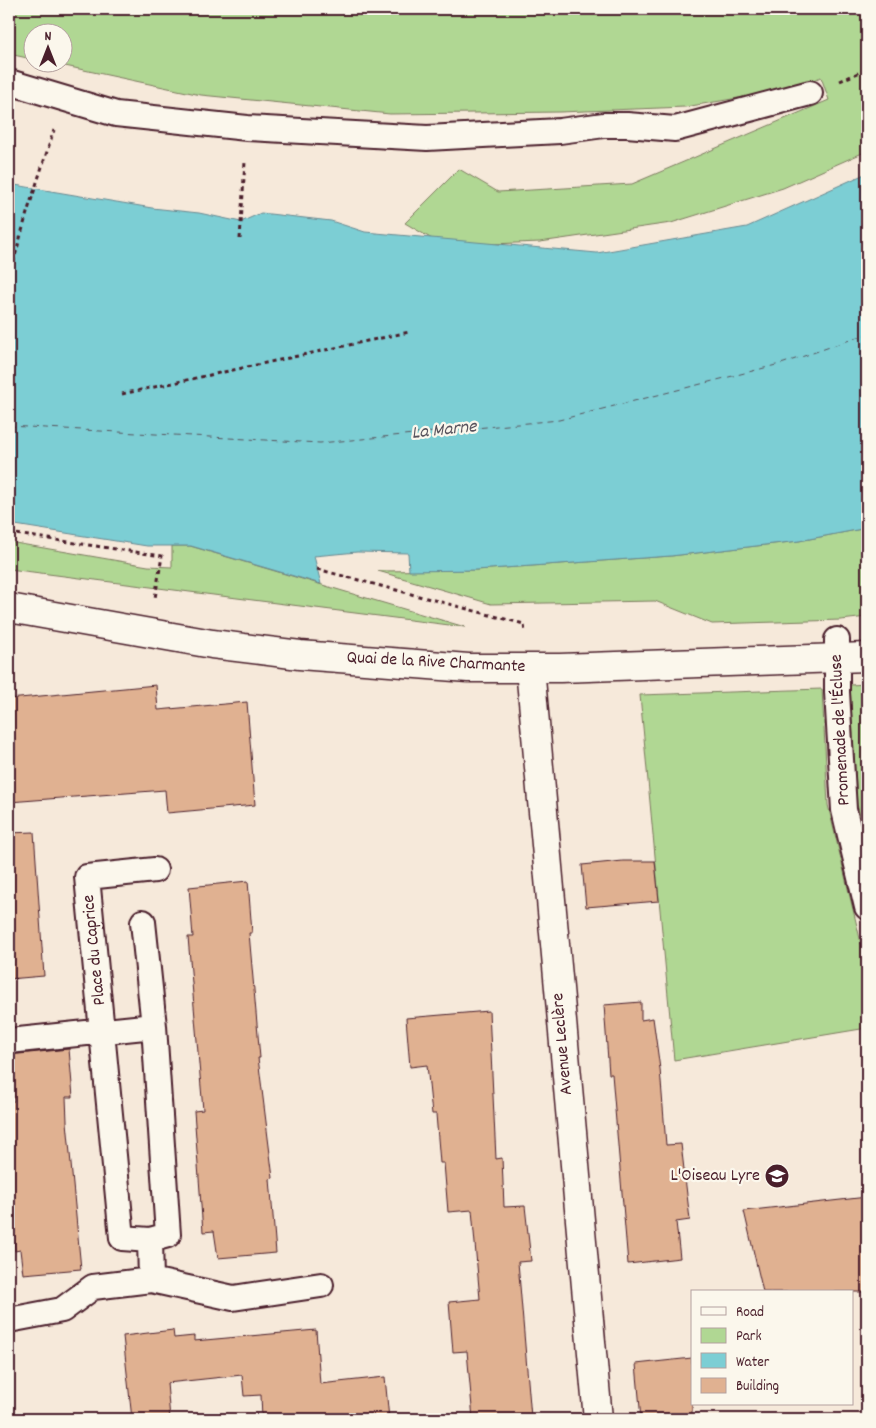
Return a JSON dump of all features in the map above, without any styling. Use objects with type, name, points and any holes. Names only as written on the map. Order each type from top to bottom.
[{"type":"street","name":"Quai de la Rive Charmante","points":[[9,608],[212,644],[300,655],[468,668],[530,668],[837,649],[867,657]]},
{"type":"street","name":"Avenue Leclère","points":[[530,668],[598,1419]]},
{"type":"lane","points":[[9,82],[116,114],[247,128],[427,138],[560,131],[604,125],[675,129],[810,93]]},
{"type":"lane","name":"Promenade de l'Écluse","points":[[837,649],[844,810],[867,907]]},
{"type":"lane","name":"Place du Caprice","points":[[155,870],[87,877],[122,1238],[159,1237]]},
{"type":"lane","points":[[143,922],[154,1026],[159,1237],[152,1280]]},
{"type":"lane","points":[[103,1031],[154,1026]]},
{"type":"lane","name":"Place du Caprice","points":[[9,1040],[103,1031]]},
{"type":"lane","points":[[9,1320],[62,1310],[94,1287],[152,1280],[233,1298],[321,1285]]},
{"type":"path","points":[[9,278],[26,213],[55,126]]},
{"type":"path","points":[[240,239],[244,176]]},
{"type":"path","points":[[122,394],[410,332]]},
{"type":"path","points":[[9,533],[162,556],[154,604]]},
{"type":"path","points":[[317,570],[524,624],[530,668]]},
{"type":"green space","points":[[9,9],[867,9],[867,151],[783,188],[671,223],[540,242],[444,246],[405,223],[459,169],[498,192],[632,184],[829,100],[821,77],[791,89],[685,107],[560,112],[390,114],[201,95],[72,67],[72,22],[22,22],[22,57],[9,54]]},
{"type":"green space","points":[[867,528],[867,617],[841,620],[712,624],[655,601],[491,604],[378,571],[476,570],[671,556],[799,541]]},
{"type":"green space","points":[[9,542],[148,566],[172,567],[172,546],[190,546],[465,627],[9,569]]},
{"type":"green space","points":[[867,684],[867,844],[857,804],[850,685]]},
{"type":"green space","points":[[822,689],[828,805],[867,968],[867,1028],[674,1060],[640,695]]},
{"type":"water","name":"La Marne","points":[[867,173],[867,528],[799,541],[671,556],[476,570],[409,571],[408,553],[357,552],[314,556],[321,584],[191,546],[147,546],[9,524],[9,184],[152,208],[199,213],[241,222],[261,213],[331,221],[365,232],[597,253],[747,227]]},
{"type":"building","points":[[156,685],[158,710],[247,702],[255,805],[167,813],[165,790],[9,802],[9,699]]},
{"type":"building","points":[[34,832],[44,976],[9,979],[9,833]]},
{"type":"building","points":[[623,861],[655,861],[659,901],[586,907],[582,865]]},
{"type":"building","points":[[248,881],[252,933],[249,933],[260,1058],[258,1058],[273,1178],[270,1179],[276,1253],[218,1258],[214,1231],[203,1232],[194,1111],[203,1110],[188,937],[193,937],[189,887]]},
{"type":"building","points":[[641,1002],[641,1020],[653,1018],[660,1069],[666,1145],[681,1144],[690,1220],[676,1222],[680,1258],[628,1264],[612,1074],[609,1074],[604,1005]]},
{"type":"building","points":[[489,1011],[496,1159],[502,1158],[504,1207],[525,1206],[531,1261],[518,1262],[531,1417],[507,1419],[473,1419],[467,1351],[453,1352],[449,1302],[480,1299],[472,1210],[448,1212],[444,1163],[440,1163],[436,1114],[432,1114],[427,1065],[410,1067],[406,1018]]},
{"type":"building","points":[[69,1049],[73,1097],[66,1097],[67,1122],[81,1269],[23,1274],[20,1250],[15,1251],[9,1186],[9,1102],[14,1101],[9,1055]]},
{"type":"building","points":[[867,1197],[867,1292],[854,1292],[854,1290],[763,1290],[744,1211]]},
{"type":"building","points":[[173,1330],[174,1338],[194,1336],[194,1341],[316,1330],[320,1384],[385,1377],[389,1419],[262,1419],[261,1395],[244,1396],[242,1375],[167,1383],[170,1419],[132,1419],[123,1336]]},
{"type":"building","points":[[691,1358],[692,1419],[641,1419],[636,1364]]},
{"type":"ferry route","points":[[9,426],[320,443],[559,420],[784,363],[867,334]]},
{"type":"place","name":"L'Oiseau Lyre","points":[[777,1176]]}]
